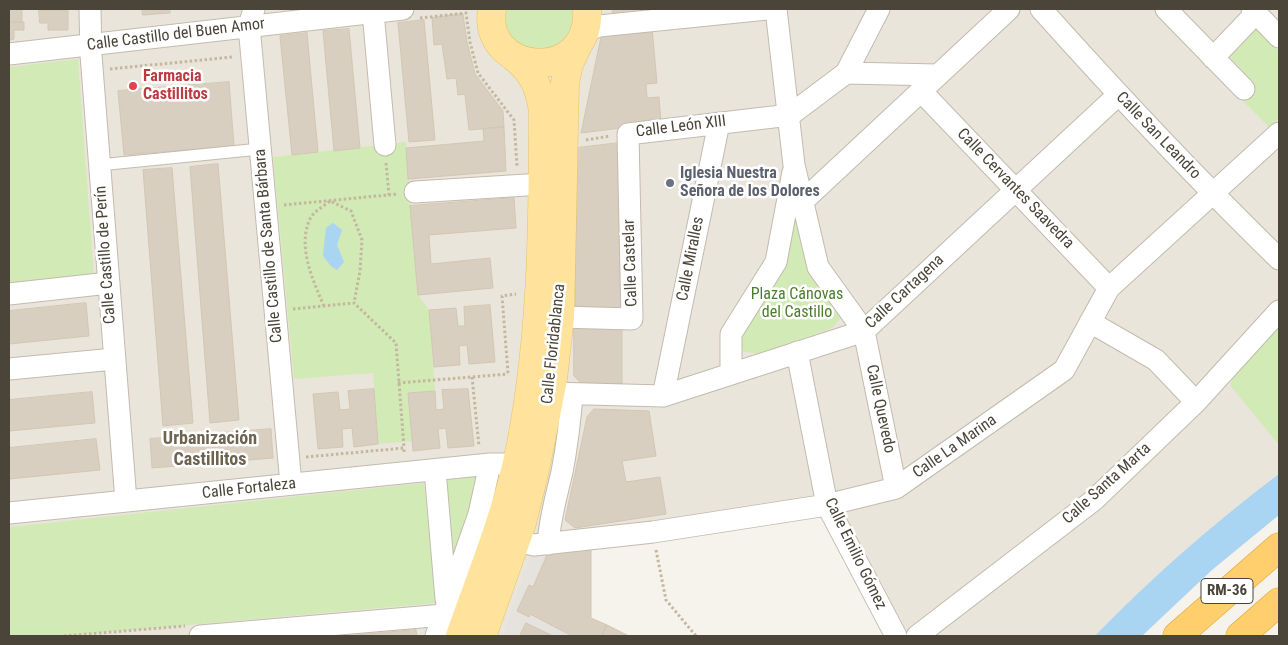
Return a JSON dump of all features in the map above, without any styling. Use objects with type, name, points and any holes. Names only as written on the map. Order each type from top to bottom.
[{"type":"highway","name":"RM-36","points":[[1177,636],[1279,547]]},
{"type":"highway","name":"RM-36","points":[[1240,636],[1279,602]]},
{"type":"main road","name":"Calle Floridablanca","points":[[450,620],[496,536],[516,464],[539,316],[542,184],[541,99],[529,70],[501,45],[482,14]]},
{"type":"main road","name":"Calle Floridablanca","points":[[482,636],[516,541],[536,470],[561,394],[560,317],[564,98],[569,64],[586,23]]},
{"type":"main road","points":[[514,57],[528,62],[545,63],[566,56],[586,23]]},
{"type":"street","name":"Calle Castillo de Perín","points":[[90,9],[90,44],[126,501]]},
{"type":"street","name":"Calle Castillo del Buen Amor","points":[[9,54],[90,44],[251,18],[403,9]]},
{"type":"street","points":[[586,23],[599,26],[767,9]]},
{"type":"street","points":[[776,9],[790,115],[794,165],[818,268],[864,331]]},
{"type":"street","points":[[790,115],[846,73],[879,9]]},
{"type":"street","points":[[803,201],[1009,9]]},
{"type":"street","name":"Calle San Leandro","points":[[1041,9],[1118,95],[1212,194],[1279,259]]},
{"type":"street","points":[[1166,9],[1244,89]]},
{"type":"street","points":[[1213,58],[1254,11],[1279,38]]},
{"type":"street","points":[[372,12],[385,145]]},
{"type":"street","name":"Calle Castillo de Santa Bárbara","points":[[251,18],[260,149],[292,484]]},
{"type":"street","points":[[846,73],[938,75]]},
{"type":"street","name":"Calle Cervantes Saavedra","points":[[921,91],[1108,288]]},
{"type":"street","name":"Calle Cartagena","points":[[561,394],[664,396],[864,331],[1118,95]]},
{"type":"street","name":"Calle León XIII","points":[[628,134],[790,115]]},
{"type":"street","name":"Calle Miralles","points":[[664,396],[719,123]]},
{"type":"street","name":"Calle La Marina","points":[[516,541],[534,545],[652,532],[827,505],[896,488],[1064,370],[1108,288],[1279,133]]},
{"type":"street","name":"Calle Castelar","points":[[560,317],[632,319],[628,134]]},
{"type":"street","points":[[731,374],[731,334],[776,262],[794,165]]},
{"type":"street","points":[[409,193],[542,184]]},
{"type":"street","points":[[9,294],[109,283]]},
{"type":"street","name":"Calle Santa Marta","points":[[917,636],[1094,500],[1196,402],[1279,311]]},
{"type":"street","points":[[1090,322],[1156,360],[1196,402]]},
{"type":"street","name":"Calle Quevedo","points":[[864,331],[896,488]]},
{"type":"street","name":"Calle Emilio Gómez","points":[[796,352],[827,505],[896,636]]},
{"type":"street","points":[[9,370],[114,359]]},
{"type":"street","points":[[548,544],[551,512],[569,433],[561,394]]},
{"type":"street","name":"Calle Fortaleza","points":[[9,512],[435,470],[485,459],[516,464]]},
{"type":"street","name":"Calle Floridablanca","points":[[436,636],[450,620],[479,514],[485,459]]},
{"type":"street","points":[[200,636],[288,632],[450,620],[435,470]]},
{"type":"lane","points":[[99,165],[260,149]]},
{"type":"path","points":[[482,14],[470,42],[478,73],[514,120],[517,173]]},
{"type":"path","points":[[103,70],[240,56]]},
{"type":"path","name":"Calle León XIII","points":[[582,140],[628,134]]},
{"type":"path","points":[[385,145],[389,195]]},
{"type":"path","points":[[277,205],[409,193]]},
{"type":"path","points":[[330,201],[351,211],[362,240],[360,271],[354,303]]},
{"type":"path","points":[[324,306],[310,274],[306,241],[310,218],[330,201]]},
{"type":"path","points":[[508,374],[502,296],[522,294]]},
{"type":"path","points":[[287,309],[354,303],[396,343],[405,460]]},
{"type":"path","points":[[398,383],[516,372]]},
{"type":"path","points":[[472,377],[485,459]]},
{"type":"path","points":[[300,457],[404,448]]},
{"type":"path","points":[[652,532],[666,600],[696,636]]},
{"type":"shaded area","points":[[9,9],[1279,9],[1279,505],[1131,636],[896,636],[826,505],[535,545],[502,636],[9,636]]},
{"type":"shaded area","points":[[591,542],[591,618],[629,636],[502,636],[534,545]]},
{"type":"green space","points":[[492,9],[587,9],[585,31],[528,63]]},
{"type":"green space","points":[[1256,28],[1279,52],[1279,118],[1269,127],[1239,97],[1254,83],[1228,55]]},
{"type":"green space","points":[[78,59],[94,277],[9,286],[9,67]]},
{"type":"green space","points":[[406,142],[418,295],[429,310],[435,391],[408,394],[412,441],[378,444],[373,373],[294,379],[273,157]]},
{"type":"green space","name":"Plaza Cánovas del Castillo","points":[[795,196],[842,308],[840,319],[832,328],[757,354],[743,351],[739,340]]},
{"type":"green space","points":[[1279,328],[1279,445],[1230,385],[1235,373]]},
{"type":"green space","points":[[490,464],[447,607],[435,470]]},
{"type":"green space","points":[[424,483],[436,603],[64,636],[9,636],[9,527]]},
{"type":"water","points":[[333,223],[342,230],[337,245],[344,262],[337,270],[323,256],[326,228]]},
{"type":"water","points":[[1279,474],[1279,515],[1212,570],[1142,636],[1095,636],[1184,551]]},
{"type":"building","points":[[9,9],[22,9],[22,22],[9,22]]},
{"type":"building","points":[[142,9],[170,9],[170,13],[143,15]]},
{"type":"building","points":[[614,9],[705,9],[616,18],[612,12]]},
{"type":"building","points":[[39,10],[68,10],[68,30],[48,30],[48,23],[40,23]]},
{"type":"building","points":[[463,14],[467,42],[475,74],[503,111],[504,127],[469,130],[465,94],[458,95],[456,78],[447,79],[442,44],[434,45],[432,18]]},
{"type":"building","points":[[424,20],[435,140],[409,142],[398,23]]},
{"type":"building","points":[[9,22],[24,22],[24,30],[14,30],[14,39],[9,40]]},
{"type":"building","points":[[652,28],[657,83],[646,84],[647,98],[659,97],[661,123],[581,133],[602,32]]},
{"type":"building","points":[[349,29],[360,148],[334,151],[323,31]]},
{"type":"building","points":[[307,33],[318,152],[292,155],[280,36]]},
{"type":"building","points":[[229,82],[234,146],[124,155],[118,91]]},
{"type":"building","points":[[504,127],[506,171],[408,179],[406,148],[484,141],[483,129]]},
{"type":"building","points":[[619,143],[621,313],[575,311],[577,148]]},
{"type":"building","points":[[218,164],[239,420],[210,423],[190,167]]},
{"type":"building","points":[[172,168],[193,423],[163,426],[143,170]]},
{"type":"building","points":[[514,198],[516,228],[429,235],[431,264],[490,258],[493,288],[418,295],[410,206]]},
{"type":"building","points":[[86,303],[89,336],[9,344],[9,311]]},
{"type":"building","points":[[490,305],[495,362],[469,364],[467,345],[459,346],[460,365],[434,367],[429,310],[456,308],[458,326],[465,326],[464,307]]},
{"type":"building","points":[[574,323],[622,325],[622,384],[581,383],[574,376]]},
{"type":"building","points":[[374,389],[378,444],[354,447],[352,428],[342,429],[343,447],[318,449],[313,394],[338,392],[340,410],[350,409],[348,391]]},
{"type":"building","points":[[468,389],[474,446],[448,448],[446,428],[438,429],[440,448],[413,451],[408,393],[435,391],[436,410],[444,409],[442,390]]},
{"type":"building","points":[[92,392],[95,423],[9,431],[9,400]]},
{"type":"building","points":[[594,409],[649,411],[656,456],[622,461],[626,482],[660,477],[666,514],[575,528],[565,520],[587,417]]},
{"type":"building","points":[[271,429],[273,458],[152,468],[150,439]]},
{"type":"building","points":[[96,439],[100,470],[9,479],[9,448]]},
{"type":"building","points":[[591,542],[591,618],[607,625],[602,636],[572,636],[530,614],[529,617],[517,611],[529,585],[533,587],[550,548]]},
{"type":"building","points":[[526,623],[553,636],[520,636]]},
{"type":"building","points":[[607,625],[629,636],[602,636]]},
{"type":"building","points":[[416,630],[417,636],[345,636]]},
{"type":"place","name":"Farmacia Castillitos","points":[[133,86]]},
{"type":"place","name":"Iglesia Nuestra Señora de los Dolores","points":[[670,183]]},
{"type":"district","name":"Urbanización Castillitos","points":[[210,449]]}]
